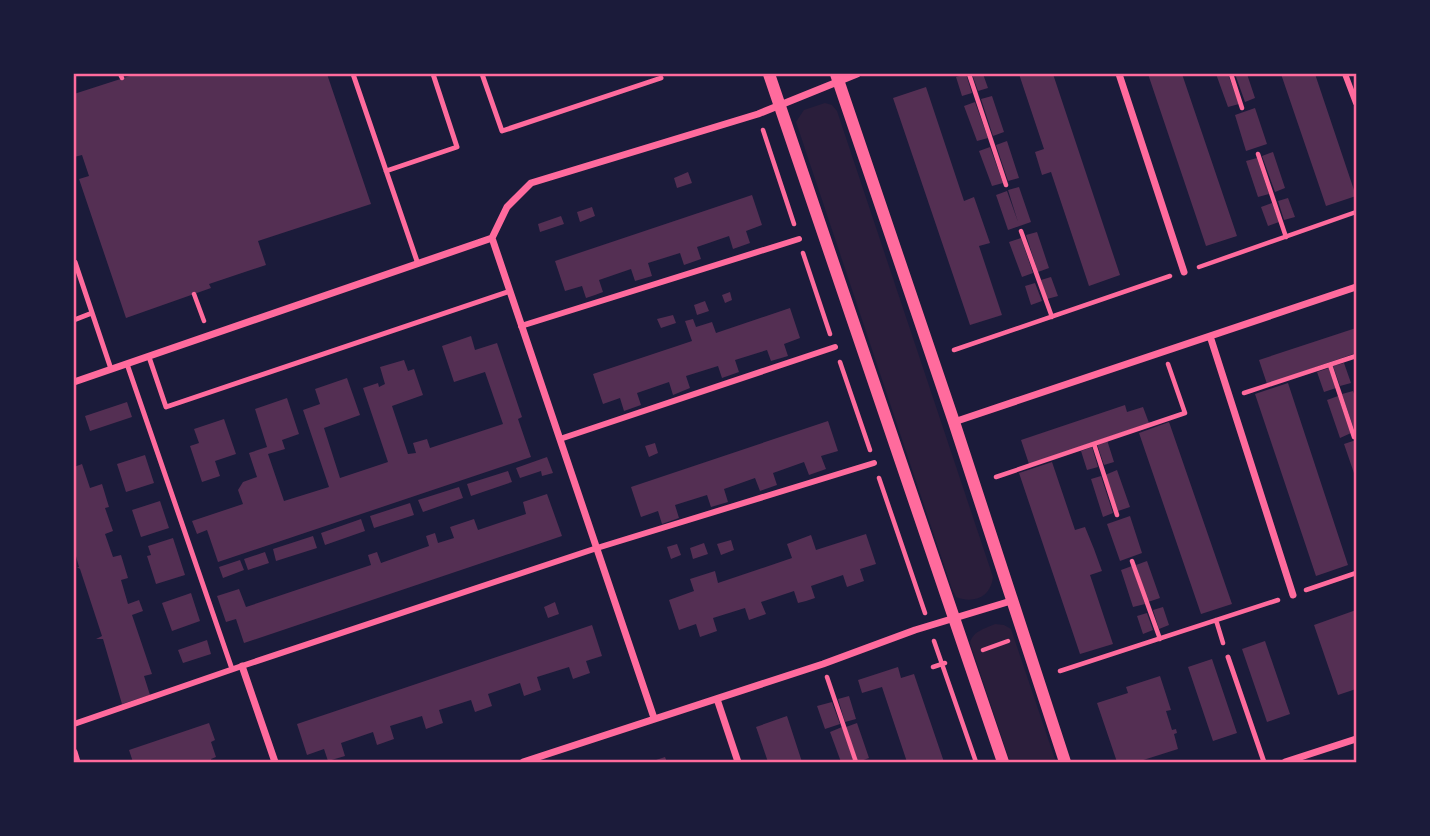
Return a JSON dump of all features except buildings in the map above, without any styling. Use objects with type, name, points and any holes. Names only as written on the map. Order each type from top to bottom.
[{"type":"street","points":[[769,74],[1003,762]]},
{"type":"street","points":[[654,718],[492,238],[507,207],[531,184],[780,106],[837,77],[857,74]]},
{"type":"street","points":[[1119,74],[1184,272]]},
{"type":"street","points":[[1345,74],[1356,103]]},
{"type":"street","points":[[837,77],[1065,762]]},
{"type":"street","points":[[74,382],[492,238]]},
{"type":"street","points":[[521,326],[799,239]]},
{"type":"street","points":[[954,422],[1356,287]]},
{"type":"street","points":[[1210,336],[1293,595]]},
{"type":"street","points":[[560,439],[835,347]]},
{"type":"street","points":[[74,724],[597,548],[874,463]]},
{"type":"street","points":[[523,762],[823,664],[929,626],[1012,601]]},
{"type":"street","points":[[242,666],[275,762]]},
{"type":"street","points":[[717,699],[738,762]]},
{"type":"street","points":[[1285,762],[1356,739]]},
{"type":"street","points":[[74,752],[77,762]]},
{"type":"lane","points":[[353,74],[418,264]]},
{"type":"lane","points":[[386,171],[457,147],[433,74]]},
{"type":"lane","points":[[482,74],[502,131],[661,78]]},
{"type":"lane","points":[[74,262],[111,369]]},
{"type":"lane","points":[[149,357],[166,407],[510,291]]},
{"type":"lane","points":[[74,320],[92,313]]},
{"type":"lane","points":[[127,364],[232,669]]},
{"type":"lane","points":[[1228,657],[1265,762]]},
{"type":"path","points":[[969,74],[1006,186]]},
{"type":"path","points":[[1231,74],[1242,108]]},
{"type":"path","points":[[1258,154],[1286,237]]},
{"type":"path","points":[[954,351],[1356,212]]},
{"type":"path","points":[[1021,231],[1052,317]]},
{"type":"path","points":[[194,294],[209,335]]},
{"type":"path","points":[[996,477],[1185,413],[1164,352]]},
{"type":"path","points":[[1230,398],[1356,356]]},
{"type":"path","points":[[1330,365],[1354,437]]},
{"type":"path","points":[[1094,444],[1117,515]]},
{"type":"path","points":[[1132,561],[1160,639]]},
{"type":"path","points":[[1060,671],[1356,573]]},
{"type":"path","points":[[1216,620],[1228,657]]},
{"type":"path","points":[[929,626],[976,762]]},
{"type":"path","points":[[933,667],[1023,636]]},
{"type":"path","points":[[823,664],[856,762]]},
{"type":"shaded area","points":[[825,103],[832,105],[837,111],[993,577],[989,590],[975,599],[956,597],[952,589],[796,122],[804,110]]},
{"type":"shaded area","points":[[995,624],[1011,629],[1056,762],[1010,762],[970,643],[976,633]]}]
